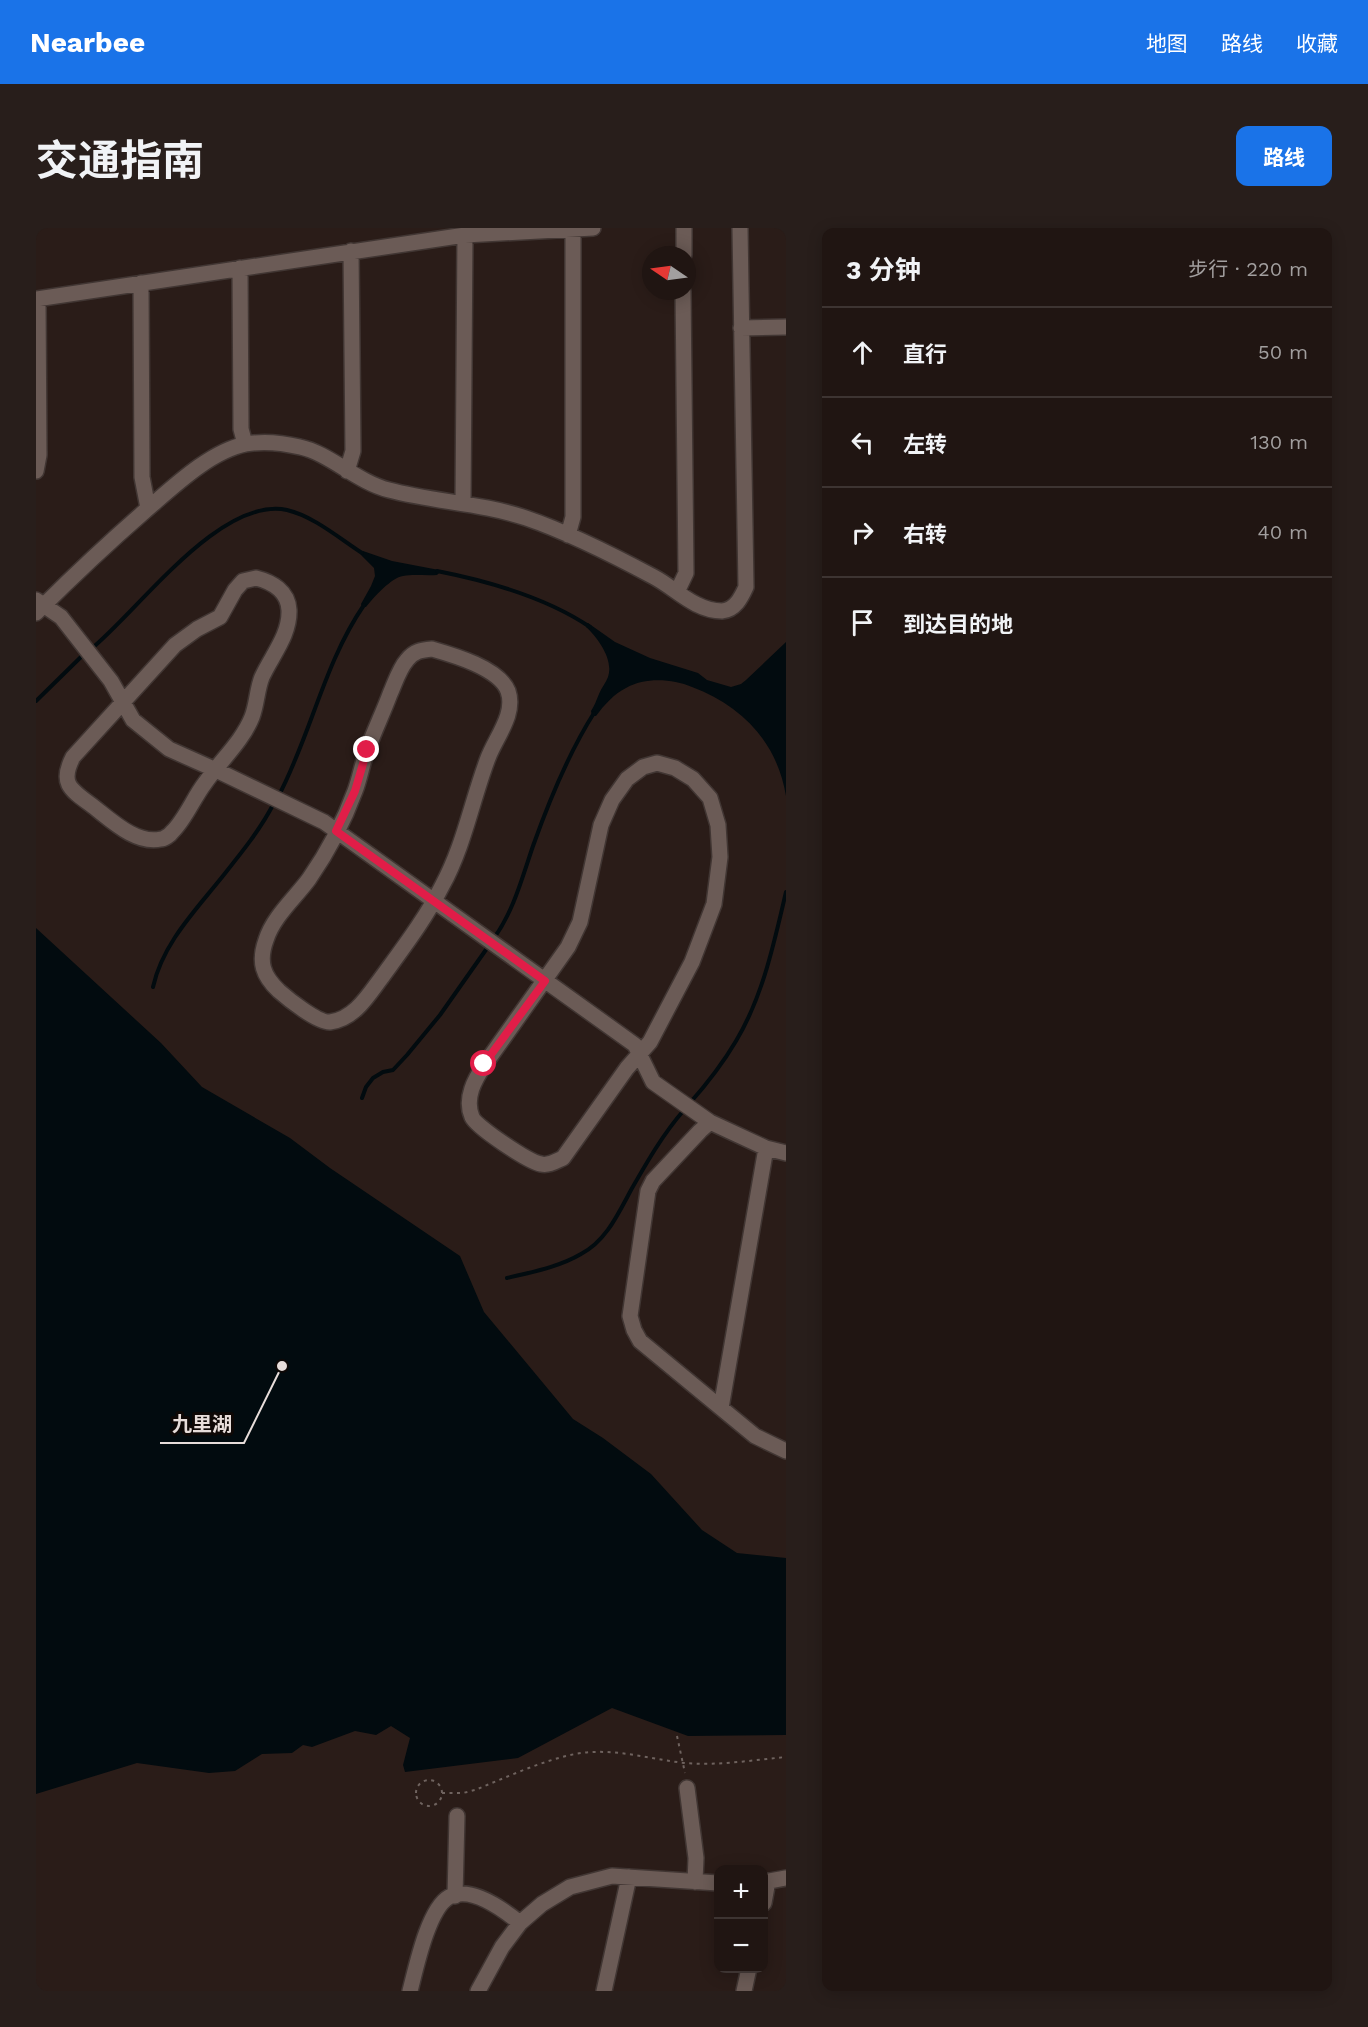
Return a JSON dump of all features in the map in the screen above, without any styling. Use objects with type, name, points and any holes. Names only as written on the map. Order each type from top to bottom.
[{"type":"street","points":[[36,471],[39,455],[37,299],[465,236],[592,228]]},
{"type":"street","points":[[684,228],[684,246]]},
{"type":"street","points":[[721,1408],[779,1148],[711,1122],[653,1082],[635,1045],[324,822],[169,749],[133,720],[111,681],[61,617],[39,606],[179,481],[219,454],[245,444],[273,442],[303,447],[363,480],[388,490],[464,503],[526,518],[568,535],[656,578],[691,602],[722,611],[734,607],[741,599],[746,587],[740,228]]},
{"type":"street","points":[[568,535],[573,517],[573,229]]},
{"type":"street","points":[[464,503],[465,236]]},
{"type":"street","points":[[347,471],[353,451],[351,251]]},
{"type":"street","points":[[240,268],[241,429],[245,444]]},
{"type":"street","points":[[141,283],[142,477],[148,508]]},
{"type":"street","points":[[677,592],[686,573],[683,300]]},
{"type":"street","points":[[741,328],[786,327]]},
{"type":"street","points":[[256,578],[272,582],[282,592],[289,608],[287,624],[280,645],[262,679],[252,718],[227,758],[206,781],[173,831],[162,839],[146,840],[131,834],[74,793],[66,781],[67,769],[73,757],[124,703],[175,645],[197,629],[220,617],[235,590],[243,581],[256,578]]},
{"type":"street","points":[[432,649],[466,659],[498,678],[507,690],[510,705],[504,726],[489,757],[470,818],[443,885],[409,940],[360,1007],[342,1018],[329,1022],[317,1019],[281,993],[267,979],[262,969],[262,953],[266,938],[310,877],[336,831],[355,791],[367,750],[406,660],[417,651],[432,649]]},
{"type":"street","points":[[657,763],[675,768],[693,779],[710,798],[718,825],[720,857],[714,904],[692,962],[650,1042],[627,1068],[563,1158],[551,1164],[532,1161],[481,1128],[472,1117],[469,1101],[473,1083],[484,1064],[545,981],[568,947],[580,922],[601,825],[612,800],[627,779],[643,767],[657,763]]},
{"type":"street","points":[[711,1122],[653,1181],[648,1191],[630,1316],[633,1330],[640,1341],[755,1436],[786,1451]]},
{"type":"street","points":[[687,1788],[696,1858],[695,1882]]},
{"type":"street","points":[[455,1896],[457,1816]]},
{"type":"street","points":[[478,1991],[502,1947],[520,1923],[542,1904],[570,1887],[612,1876],[714,1883]]},
{"type":"street","points":[[603,1991],[629,1877]]},
{"type":"street","points":[[768,1881],[786,1878]]},
{"type":"street","points":[[410,1991],[429,1926],[439,1907],[449,1897],[462,1893],[476,1897],[501,1907],[520,1923]]},
{"type":"street","points":[[744,1991],[748,1973]]},
{"type":"path","points":[[677,1736],[687,1788]]},
{"type":"path","points":[[442,1793],[463,1793],[475,1790],[575,1754],[623,1752],[684,1763],[786,1757]]},
{"type":"path","points":[[429,1780],[440,1785],[442,1793],[439,1801],[428,1805],[420,1802],[416,1794],[418,1786],[429,1780]]},
{"type":"shaded area","points":[[360,552],[392,561],[440,572],[437,575],[399,577],[383,588],[366,607],[362,607],[361,604],[375,576],[374,568],[361,555]]},
{"type":"shaded area","points":[[588,623],[615,642],[650,658],[698,673],[707,680],[731,687],[746,680],[786,642],[786,796],[775,759],[754,728],[727,704],[692,687],[668,681],[634,684],[622,690],[596,716],[592,716],[591,711],[607,679],[609,664],[604,650],[586,627]]},
{"type":"shaded area","points":[[36,928],[161,1043],[202,1087],[290,1138],[330,1168],[460,1256],[484,1312],[573,1419],[651,1474],[702,1530],[737,1553],[786,1558],[786,1735],[688,1736],[612,1708],[518,1758],[405,1772],[403,1765],[410,1738],[391,1726],[376,1735],[355,1731],[312,1747],[303,1745],[292,1753],[262,1754],[235,1771],[209,1773],[137,1763],[36,1794]]},
{"type":"waterway","points":[[91,649],[156,584],[208,538],[235,520],[261,510],[287,510],[297,513],[326,528],[362,553]]},
{"type":"waterway","points":[[437,571],[476,580],[536,599],[590,627]]},
{"type":"waterway","points":[[278,797],[300,749],[338,651],[364,605]]},
{"type":"waterway","points":[[36,701],[85,653]]},
{"type":"waterway","points":[[494,938],[512,905],[560,778],[594,713]]},
{"type":"waterway","points":[[153,987],[163,958],[179,931],[248,844],[274,803]]},
{"type":"waterway","points":[[689,1104],[720,1066],[754,1006],[767,969],[786,892]]},
{"type":"waterway","points":[[362,1098],[373,1078],[383,1072],[393,1070],[407,1055],[440,1015],[490,944]]},
{"type":"waterway","points":[[507,1278],[564,1262],[590,1249],[598,1242],[616,1217],[669,1129],[684,1110]]},
{"type":"place","name":"九里湖","points":[[282,1366]]},
{"type":"route","points":[[367,750],[355,791],[336,831],[545,981],[484,1064]]}]
